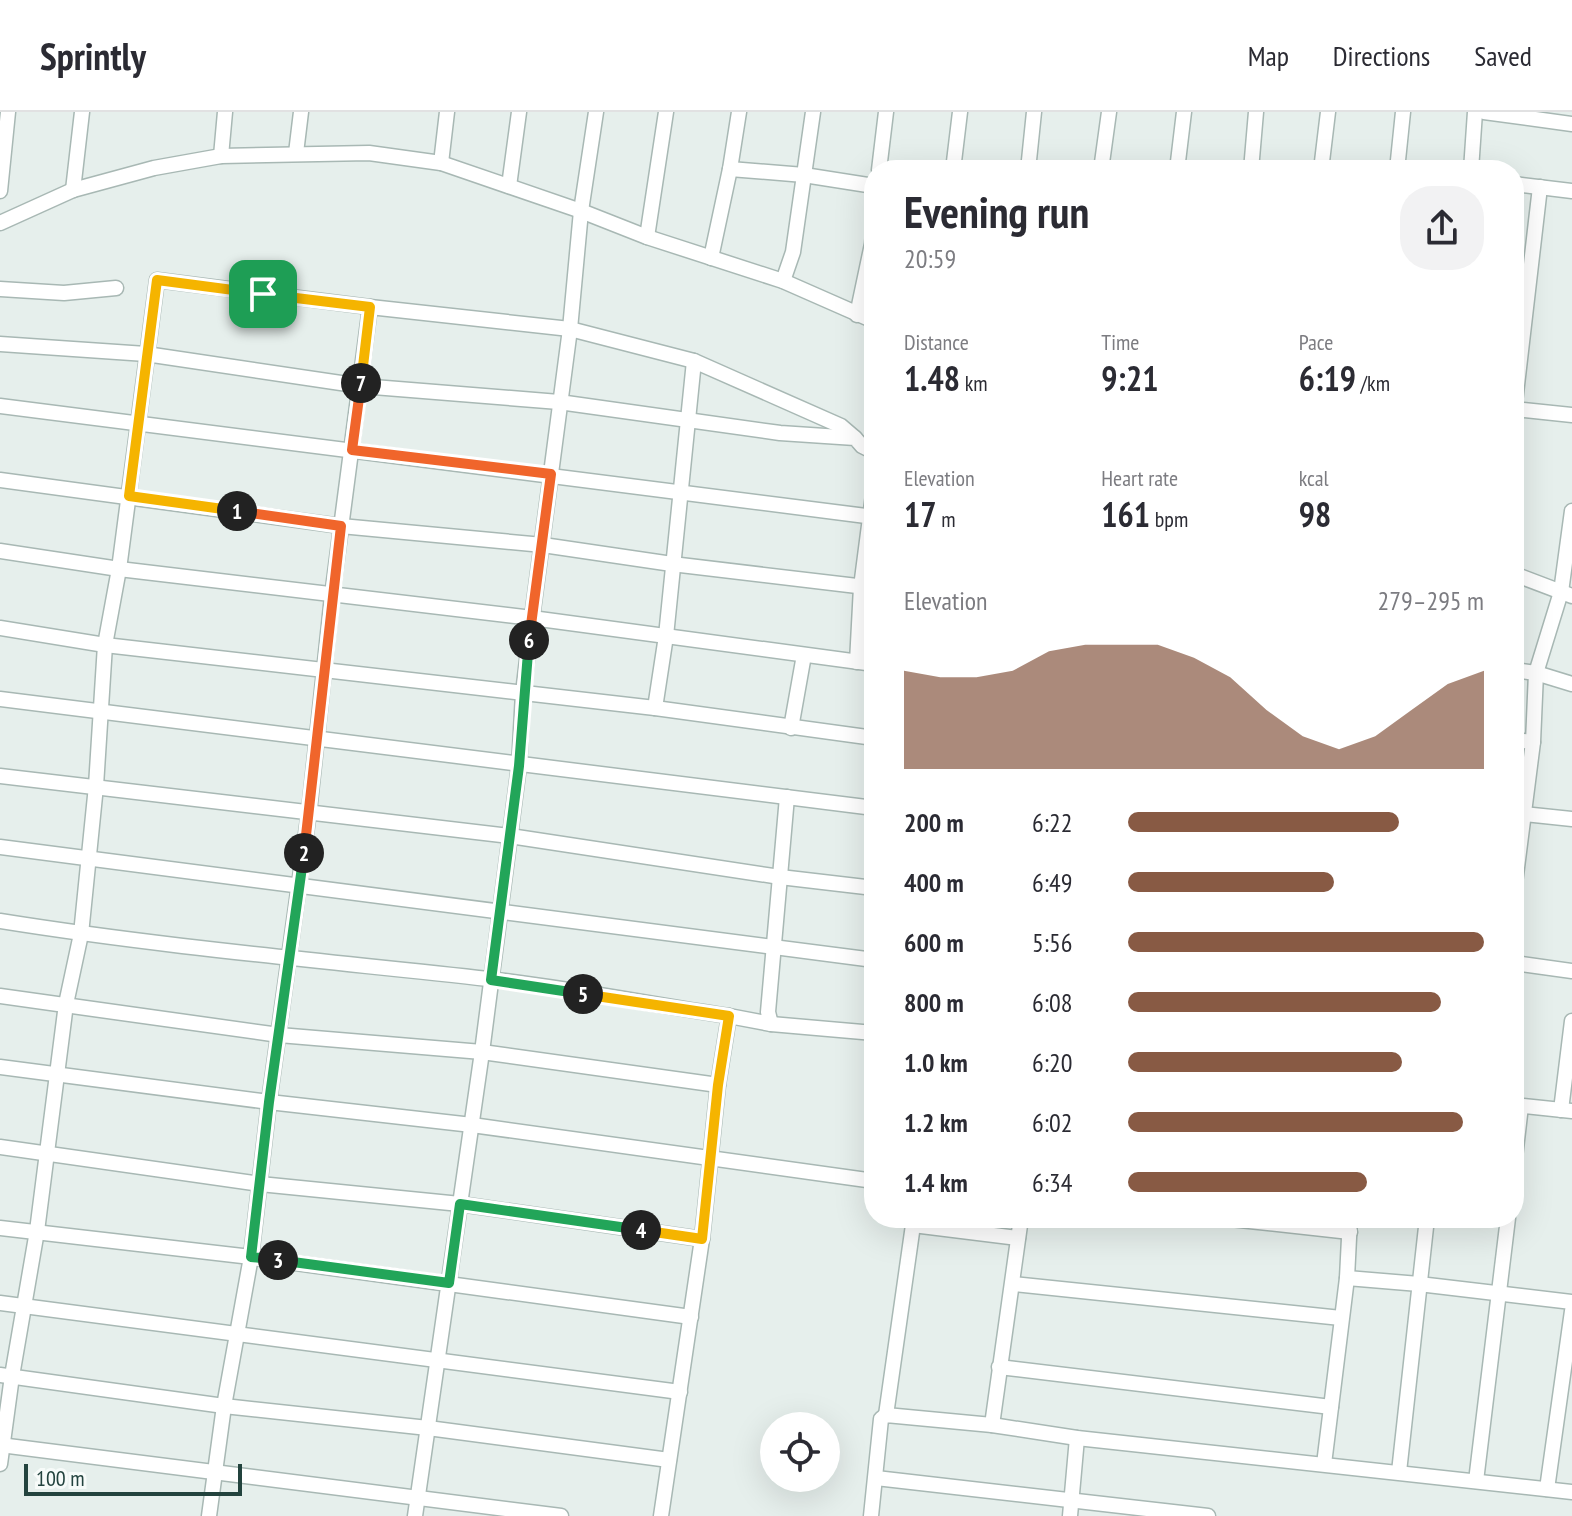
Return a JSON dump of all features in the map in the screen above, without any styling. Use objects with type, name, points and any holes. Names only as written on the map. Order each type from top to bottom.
[{"type":"street","points":[[0,191],[8,112]]},
{"type":"street","points":[[73,190],[82,112]]},
{"type":"street","points":[[221,156],[225,112]]},
{"type":"street","points":[[296,153],[301,112]]},
{"type":"street","points":[[441,163],[447,112]]},
{"type":"street","points":[[509,186],[519,112]]},
{"type":"street","points":[[415,1516],[510,836],[519,766],[523,693],[570,329],[581,211],[596,112]]},
{"type":"street","points":[[647,237],[666,112]]},
{"type":"street","points":[[711,258],[739,112]]},
{"type":"street","points":[[783,281],[793,252],[813,112]]},
{"type":"street","points":[[880,160],[886,112]]},
{"type":"street","points":[[954,160],[960,112]]},
{"type":"street","points":[[1029,160],[1034,112]]},
{"type":"street","points":[[1102,160],[1109,112]]},
{"type":"street","points":[[1178,160],[1184,112]]},
{"type":"street","points":[[1252,160],[1256,112]]},
{"type":"street","points":[[1322,160],[1328,112]]},
{"type":"street","points":[[1398,160],[1403,112]]},
{"type":"street","points":[[1472,160],[1475,112]]},
{"type":"street","points":[[1484,112],[1572,124]]},
{"type":"street","points":[[0,223],[73,190],[154,168],[221,156],[369,153],[441,163],[647,237],[783,281],[864,317]]},
{"type":"street","points":[[730,169],[804,175],[864,184]]},
{"type":"street","points":[[1524,185],[1572,191]]},
{"type":"street","points":[[1524,324],[1540,187]]},
{"type":"street","points":[[0,1464],[6,1376],[25,1306],[66,1004],[81,934],[96,786],[105,645],[119,569],[157,280],[570,329],[694,361],[841,426],[864,447]]},
{"type":"street","points":[[857,315],[864,282]]},
{"type":"street","points":[[0,289],[64,293],[116,288]]},
{"type":"street","points":[[209,1516],[224,1406],[251,1257],[370,307]]},
{"type":"street","points":[[0,344],[146,354],[361,386],[559,402],[780,433],[855,438]]},
{"type":"street","points":[[655,708],[666,636],[694,361]]},
{"type":"street","points":[[0,406],[864,516]]},
{"type":"street","points":[[1524,411],[1572,415]]},
{"type":"street","points":[[0,480],[341,526],[543,545],[864,587]]},
{"type":"street","points":[[1524,788],[1533,742],[1536,673],[1567,594],[1572,511]]},
{"type":"street","points":[[0,551],[119,569],[532,618],[864,663]]},
{"type":"street","points":[[1524,578],[1567,594]]},
{"type":"street","points":[[857,662],[864,614]]},
{"type":"street","points":[[0,628],[105,645],[655,708],[864,737]]},
{"type":"street","points":[[791,728],[804,655]]},
{"type":"street","points":[[1524,671],[1572,684]]},
{"type":"street","points":[[0,699],[864,807]]},
{"type":"street","points":[[1524,741],[1533,742]]},
{"type":"street","points":[[0,776],[510,836],[864,887]]},
{"type":"street","points":[[771,1024],[768,1012],[787,797]]},
{"type":"street","points":[[1524,814],[1572,819]]},
{"type":"street","points":[[0,847],[864,959]]},
{"type":"street","points":[[0,921],[289,960],[491,980],[771,1024],[864,1032]]},
{"type":"street","points":[[1524,964],[1572,971]]},
{"type":"street","points":[[0,996],[279,1035],[482,1052],[718,1085]]},
{"type":"street","points":[[661,1516],[702,1239],[718,1085],[729,1016]]},
{"type":"street","points":[[1524,1107],[1567,1111],[1572,1021]]},
{"type":"street","points":[[0,1067],[472,1125],[864,1180]]},
{"type":"street","points":[[0,1147],[260,1184],[460,1204],[702,1239]]},
{"type":"street","points":[[0,1228],[251,1257],[691,1317]]},
{"type":"street","points":[[871,1516],[881,1419],[886,1415],[913,1228]]},
{"type":"street","points":[[957,1228],[1018,1238]]},
{"type":"street","points":[[992,1425],[1020,1228]]},
{"type":"street","points":[[1324,1464],[1347,1278],[1350,1228]]},
{"type":"street","points":[[1399,1472],[1426,1228]]},
{"type":"street","points":[[1476,1481],[1507,1228]]},
{"type":"street","points":[[1347,1278],[1572,1302]]},
{"type":"street","points":[[1013,1284],[1341,1318]]},
{"type":"street","points":[[0,1303],[680,1392]]},
{"type":"street","points":[[1547,1489],[1572,1311]]},
{"type":"street","points":[[999,1367],[1331,1407]]},
{"type":"street","points":[[6,1376],[669,1460]]},
{"type":"street","points":[[886,1415],[1572,1492]]},
{"type":"street","points":[[1070,1516],[1077,1438]]},
{"type":"street","points":[[1,1446],[561,1516]]},
{"type":"street","points":[[876,1478],[1208,1516]]},
{"type":"route","points":[[157,280],[263,294],[370,307],[352,450],[551,474],[523,693],[519,766],[491,980],[729,1016],[718,1085],[702,1239],[460,1204],[449,1283],[251,1257],[309,812],[341,526],[129,496],[157,280]]}]
